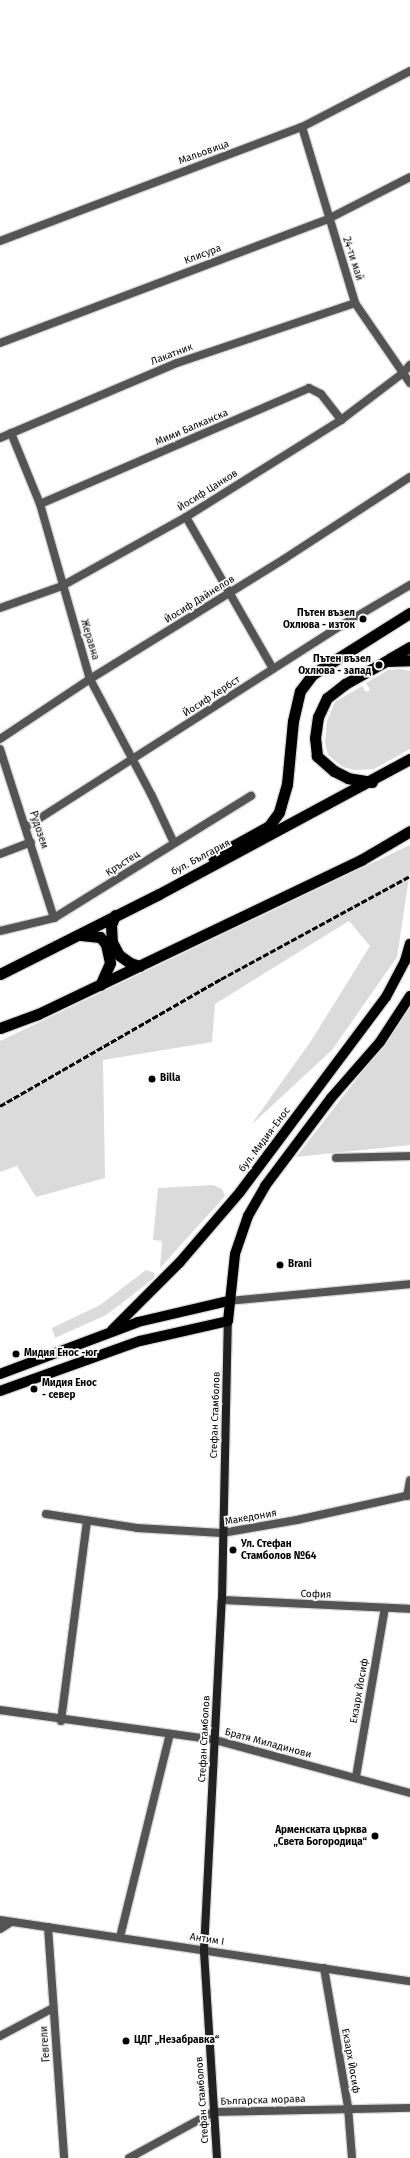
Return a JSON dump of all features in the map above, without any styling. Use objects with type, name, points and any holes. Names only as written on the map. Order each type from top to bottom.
[{"type":"highway","points":[[159,894],[199,866],[268,826],[279,812],[287,784],[293,721],[300,691],[313,674],[410,613]]},
{"type":"highway","points":[[372,782],[348,778],[334,771],[317,756],[314,738],[318,717],[327,698],[345,684],[410,647]]},
{"type":"highway","points":[[373,668],[386,661],[410,660]]},
{"type":"highway","name":"бул. България","points":[[0,974],[159,894],[372,782],[410,759]]},
{"type":"highway","points":[[0,1028],[38,1014],[361,860],[410,831]]},
{"type":"highway","points":[[115,915],[111,925],[112,942],[119,955],[130,963],[140,966]]},
{"type":"highway","points":[[73,937],[93,934],[100,937],[106,944],[110,962],[99,985]]},
{"type":"main road","name":"бул. Мидия-Енос","points":[[112,1330],[180,1262],[240,1192],[386,997],[405,961],[410,944]]},
{"type":"main road","points":[[0,1391],[126,1346],[170,1333],[228,1321],[228,1301],[240,1235],[248,1216],[265,1186],[332,1098],[380,1042],[410,996]]},
{"type":"main road","name":"бул. Мидия-Енос","points":[[0,1374],[112,1330],[157,1316],[228,1301]]},
{"type":"main road","name":"Стефан Стамболов","points":[[217,2158],[204,1950],[222,1600],[222,1533],[228,1321]]},
{"type":"street","name":"Мальовица","points":[[0,241],[302,127],[410,71]]},
{"type":"street","name":"24-ти май","points":[[302,127],[328,218],[355,303],[410,383]]},
{"type":"street","name":"Клисура","points":[[0,343],[328,218],[410,176]]},
{"type":"street","name":"Лакатник","points":[[0,438],[177,363],[355,303]]},
{"type":"street","name":"Йосиф Цанков","points":[[0,608],[62,586],[186,517],[341,420],[403,373],[410,365]]},
{"type":"street","name":"Мими Балканска","points":[[40,504],[308,388],[321,394],[341,420]]},
{"type":"street","name":"Жеравна","points":[[11,433],[40,504],[62,586],[90,679],[174,843]]},
{"type":"street","name":"Йосиф Дайнелов","points":[[0,739],[90,679],[231,593],[410,477]]},
{"type":"street","points":[[186,517],[231,593],[273,670]]},
{"type":"street","name":"Йосиф Хербст","points":[[26,827],[332,631],[410,585]]},
{"type":"street","name":"Рудозем","points":[[0,749],[31,842],[54,918]]},
{"type":"street","name":"Кръстец","points":[[0,931],[54,918],[251,796]]},
{"type":"street","points":[[0,854],[31,842]]},
{"type":"street","points":[[336,1158],[410,1156]]},
{"type":"street","name":"бул. Мидия-Енос","points":[[228,1301],[410,1284]]},
{"type":"street","points":[[408,1495],[410,1480]]},
{"type":"street","name":"Македония","points":[[46,1514],[87,1522],[222,1533],[297,1520],[408,1495]]},
{"type":"street","points":[[61,1721],[87,1522]]},
{"type":"street","name":"София","points":[[222,1600],[410,1609]]},
{"type":"street","name":"Екзарх Йосиф","points":[[356,1777],[385,1608]]},
{"type":"street","name":"Братя Миладинови","points":[[0,1710],[61,1721],[215,1740],[356,1777],[410,1793]]},
{"type":"street","points":[[120,1937],[170,1734]]},
{"type":"street","name":"Антим I","points":[[0,1920],[410,1981]]},
{"type":"street","points":[[0,1929],[11,1922]]},
{"type":"street","name":"Гевгели","points":[[48,1927],[64,2158]]},
{"type":"street","name":"Екзарх Йосиф","points":[[324,1968],[348,2108],[352,2158]]},
{"type":"street","points":[[0,2036],[53,2008]]},
{"type":"street","name":"Българска морава","points":[[129,2158],[213,2112],[348,2108],[410,2108]]},
{"type":"shaded area","points":[[400,669],[410,671],[410,749],[374,769],[355,770],[343,767],[328,755],[325,743],[327,721],[335,702],[362,686],[366,692],[370,690],[366,683],[388,670]]},
{"type":"shaded area","points":[[410,845],[410,871],[397,957],[332,1050],[251,1125],[311,1041],[370,946],[349,921],[215,1004],[212,1042],[103,1060],[105,1178],[36,1197],[17,1166],[0,1172],[0,1041]]},
{"type":"shaded area","points":[[410,1007],[410,1145],[296,1157],[376,1054]]},
{"type":"shaded area","points":[[213,1185],[222,1189],[225,1196],[160,1268],[162,1241],[153,1240],[158,1188]]},
{"type":"shaded area","points":[[146,1270],[155,1273],[154,1278],[106,1315],[55,1338],[52,1328],[100,1305]]},
{"type":"railway","points":[[0,1106],[221,979],[410,876]]},
{"type":"place","name":"Пътен възел Охлюва - изток","points":[[363,619]]},
{"type":"place","name":"Пътен възел Охлюва - запад","points":[[379,665]]},
{"type":"place","name":"Billa","points":[[152,1079]]},
{"type":"place","name":"Brani","points":[[280,1265]]},
{"type":"place","name":"Мидия Енос -юг","points":[[16,1354]]},
{"type":"place","name":"Мидия Енос - север","points":[[34,1389]]},
{"type":"place","name":"Ул. Стефан Стамболов №64","points":[[233,1550]]},
{"type":"place","name":"Арменската църква „Света Богородица“","points":[[375,1836]]},
{"type":"place","name":"ЦДГ „Незабравка“","points":[[126,2041]]}]
